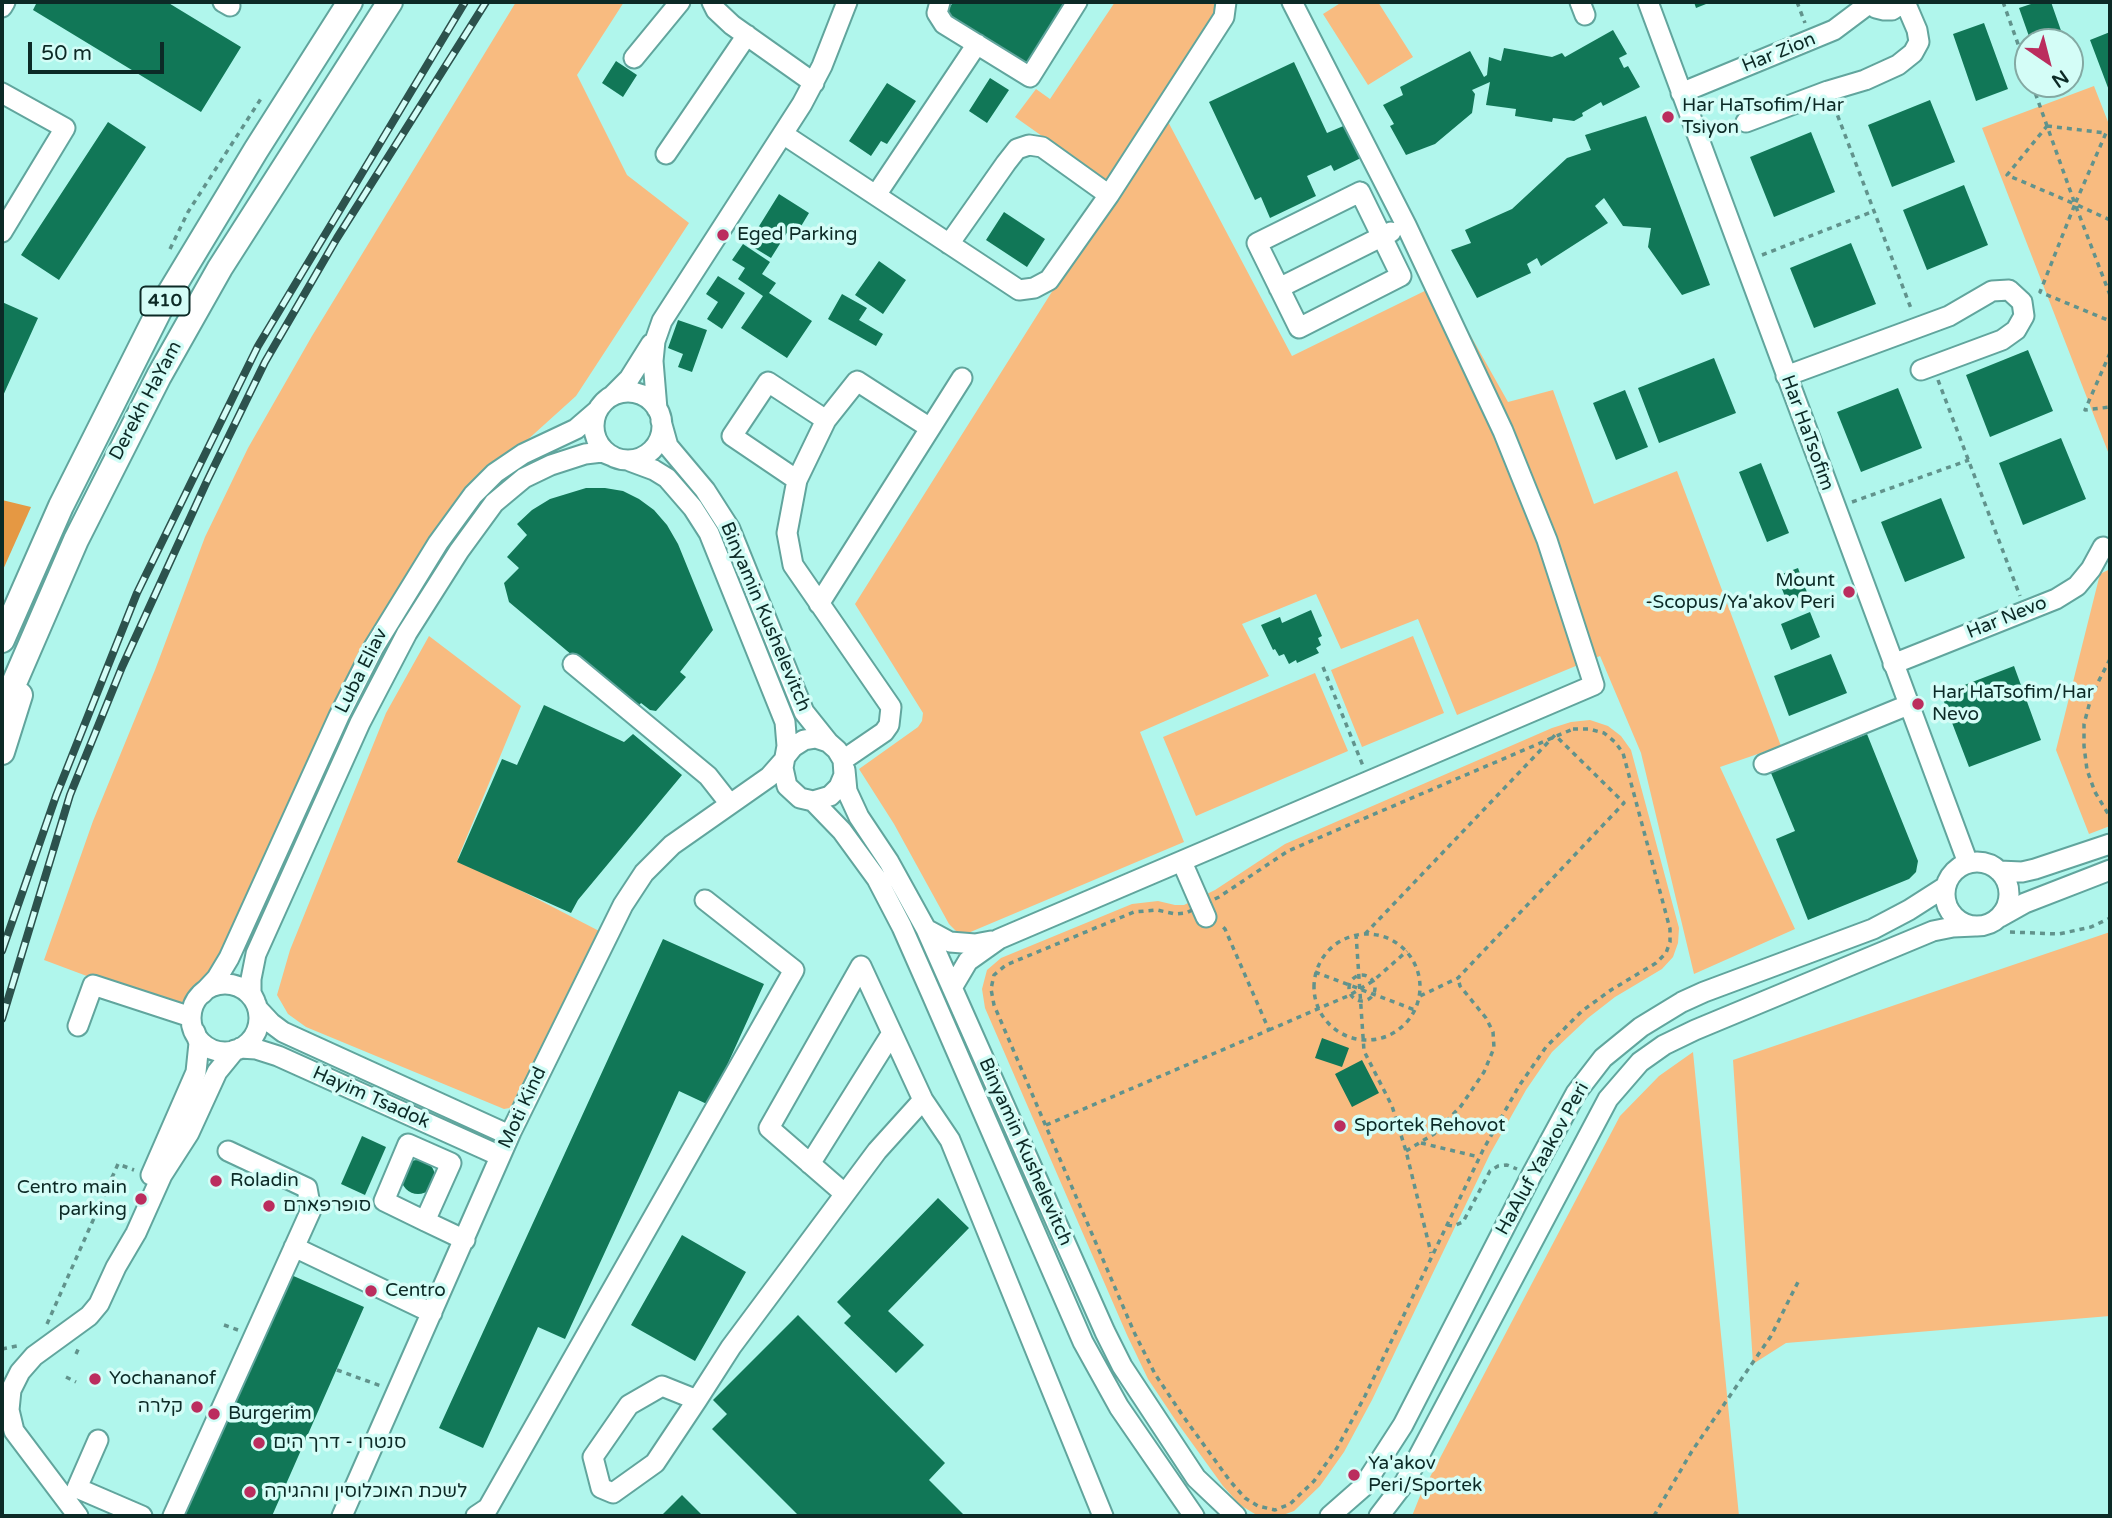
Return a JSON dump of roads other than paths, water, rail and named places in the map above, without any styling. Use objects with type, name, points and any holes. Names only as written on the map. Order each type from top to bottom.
[{"type":"main road","name":"Derekh HaYam","points":[[5,631],[66,495],[160,309],[350,2]]},
{"type":"main road","name":"Derekh HaYam","points":[[2,711],[52,594],[133,424],[191,316],[390,2]]},
{"type":"main road","points":[[2,752],[52,594]]},
{"type":"street","points":[[2,7],[5,2]]},
{"type":"street","points":[[634,58],[680,2]]},
{"type":"street","points":[[712,2],[732,26],[814,83]]},
{"type":"street","name":"Binyamin Kushelevitch","points":[[603,404],[629,379],[658,331],[667,310],[814,83],[847,2]]},
{"type":"street","points":[[940,2],[937,13],[944,24],[1030,77],[1077,2]]},
{"type":"street","points":[[783,134],[1019,290],[1034,288],[1049,280],[1109,195],[1224,16],[1226,2]]},
{"type":"street","points":[[926,929],[950,943],[975,944],[999,939],[1594,685],[1526,484],[1406,225],[1292,2]]},
{"type":"street","name":"Har HaTsofim","points":[[1648,2],[1968,863]]},
{"type":"street","points":[[1746,122],[1865,80],[1898,65],[1913,53],[1919,42],[1917,30],[1904,2],[1892,10],[1884,10],[1869,2]]},
{"type":"street","name":"Har Zion","points":[[1681,93],[1834,30],[1869,2]]},
{"type":"street","points":[[666,154],[747,35]]},
{"type":"street","points":[[876,195],[976,44]]},
{"type":"street","points":[[2,93],[65,128],[2,232]]},
{"type":"street","points":[[949,244],[1017,149],[1029,145],[1042,147],[1109,195]]},
{"type":"street","points":[[1360,192],[1401,276],[1299,328],[1279,288],[1257,243],[1360,192]]},
{"type":"street","points":[[1279,288],[1406,225]]},
{"type":"street","points":[[1786,376],[1949,316],[1980,295],[1992,291],[2009,289],[2022,302],[2024,316],[2017,330],[2002,340],[1927,368]]},
{"type":"street","name":"Binyamin Kushelevitch","points":[[658,331],[653,361],[663,435],[668,446],[705,491],[730,529],[803,712],[828,742]]},
{"type":"street","points":[[819,604],[962,378]]},
{"type":"street","points":[[797,480],[732,436],[768,382],[826,420]]},
{"type":"street","points":[[844,765],[890,725],[891,707],[793,565],[787,533],[797,480],[826,420],[857,382],[930,428]]},
{"type":"street","points":[[621,393],[635,393],[648,398],[659,415],[660,436],[653,448],[641,457],[620,458],[604,450],[596,439],[594,424],[603,404],[621,393]]},
{"type":"street","name":"Luba Eliav","points":[[202,994],[217,978],[232,952],[368,658],[438,543],[473,495],[495,472],[523,454],[576,429],[603,404]]},
{"type":"street","name":"Luba Eliav","points":[[256,1005],[251,993],[251,979],[258,948],[372,700],[407,633],[446,572],[488,510],[516,484],[542,469],[579,455],[594,452],[620,458]]},
{"type":"street","name":"Binyamin Kushelevitch","points":[[620,458],[654,470],[667,478],[693,508],[709,533],[784,719],[788,738],[785,758]]},
{"type":"street","name":"Har Nevo","points":[[1893,664],[2056,599],[2077,586],[2091,569],[2103,547]]},
{"type":"street","points":[[573,664],[708,776],[730,804]]},
{"type":"street","points":[[1764,764],[1909,705]]},
{"type":"street","points":[[816,738],[828,742],[838,750],[844,765],[841,783],[833,793],[813,801],[800,797],[787,786],[783,773],[785,758],[790,750],[804,740],[816,738]]},
{"type":"street","name":"Moti Kind","points":[[342,1516],[509,1135],[605,938],[630,894],[653,863],[672,845],[769,777],[785,758]]},
{"type":"street","name":"Binyamin Kushelevitch","points":[[844,765],[847,791],[859,817],[889,862],[926,929],[1122,1366],[1196,1478],[1236,1516]]},
{"type":"street","name":"Binyamin Kushelevitch","points":[[813,801],[842,831],[877,879],[902,927],[1083,1342],[1119,1408],[1194,1516]]},
{"type":"street","points":[[1999,871],[2022,872],[2035,869],[2110,844]]},
{"type":"street","points":[[1182,862],[1209,914]]},
{"type":"street","points":[[1968,863],[1984,863],[1999,871],[2006,880],[2008,901],[1986,924],[1964,924],[1955,918],[1948,909],[1945,887],[1957,868],[1968,863]]},
{"type":"street","name":"HaAluf Yaakov Peri","points":[[1379,1516],[1405,1482],[1608,1099],[1640,1062],[1664,1045],[1695,1030],[1933,931],[1986,924],[2025,903],[2110,870]]},
{"type":"street","name":"HaAluf Yaakov Peri","points":[[1330,1516],[1363,1487],[1403,1425],[1576,1093],[1619,1043],[1641,1027],[1704,992],[1873,929],[1945,887]]},
{"type":"street","points":[[476,1516],[488,1508],[794,970],[705,900]]},
{"type":"street","points":[[951,988],[968,961],[999,939]]},
{"type":"street","points":[[845,1194],[769,1128],[861,967],[923,1100],[950,1140],[1103,1516]]},
{"type":"street","points":[[78,1516],[20,1441],[10,1420],[9,1400],[15,1381],[26,1364],[95,1311],[136,1233],[162,1175],[189,1133],[214,1076],[223,1062],[248,1043],[257,1030],[256,1005],[244,990],[230,984],[215,986],[195,1002],[193,1025],[199,1054],[194,1080],[124,1235],[116,1267]]},
{"type":"street","points":[[78,1026],[93,985],[193,1025],[201,1041],[214,1050],[224,1052],[237,1049]]},
{"type":"street","name":"Hayim Tsadok","points":[[256,1005],[283,1032],[509,1135]]},
{"type":"street","points":[[810,1164],[892,1033]]},
{"type":"street","name":"Hayim Tsadok","points":[[237,1049],[256,1049],[278,1056],[500,1156]]},
{"type":"street","points":[[697,1400],[662,1386],[629,1405],[593,1458],[601,1488],[613,1493],[655,1463],[697,1400],[731,1348],[877,1151],[923,1100]]},
{"type":"street","points":[[173,1516],[311,1210],[307,1188],[228,1151]]},
{"type":"street","points":[[425,1221],[465,1240]]},
{"type":"street","points":[[294,1247],[432,1313]]},
{"type":"street","points":[[98,1440],[77,1488],[142,1516]]},
{"type":"railway","points":[[2,951],[56,796],[137,593],[258,346],[465,2]]},
{"type":"railway","points":[[2,1019],[70,795],[122,667],[207,481],[265,362],[337,238],[486,2]]},
{"type":"place","name":"Har HaTsofim/Har Tsiyon","points":[[1668,117]]},
{"type":"place","name":"Eged Parking","points":[[723,235]]},
{"type":"place","name":"Mount -Scopus/Ya'akov Peri","points":[[1849,592]]},
{"type":"place","name":"Har HaTsofim/Har Nevo","points":[[1918,704]]},
{"type":"place","name":"Sportek Rehovot","points":[[1340,1126]]},
{"type":"place","name":"Roladin","points":[[216,1181]]},
{"type":"place","name":"Centro main parking","points":[[141,1199]]},
{"type":"place","name":"סופרפארם","points":[[269,1206]]},
{"type":"place","name":"Centro","points":[[371,1291]]},
{"type":"place","name":"Yochananof","points":[[95,1379]]},
{"type":"place","name":"קלרה","points":[[197,1407]]},
{"type":"place","name":"Burgerim","points":[[214,1414]]},
{"type":"place","name":"סנטרו - דרך הים","points":[[259,1443]]},
{"type":"place","name":"Ya'akov Peri/Sportek","points":[[1354,1475]]},
{"type":"place","name":"לשכת האוכלוסין וההגירה","points":[[250,1492]]}]
